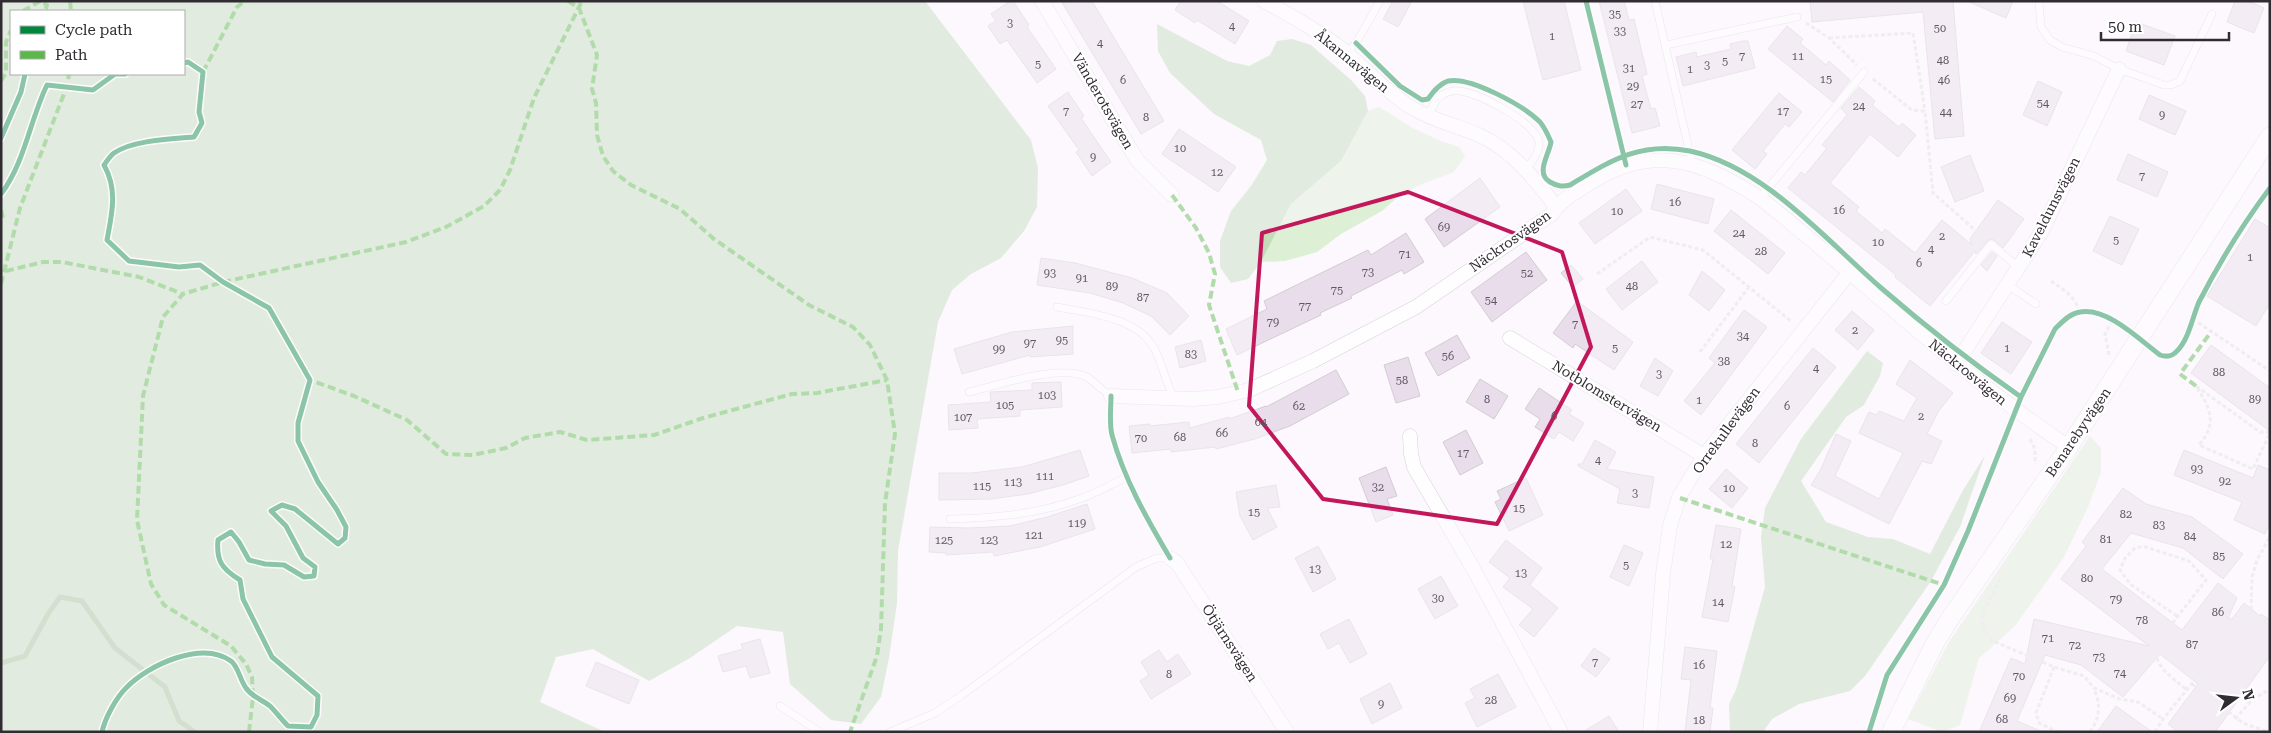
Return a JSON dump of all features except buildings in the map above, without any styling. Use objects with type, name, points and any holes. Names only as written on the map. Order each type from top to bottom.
[{"type":"street","name":"Vänderotsvägen","points":[[1042,1],[1137,160],[1172,195]]},
{"type":"street","name":"Åkannavägen","points":[[1264,1],[1319,32],[1386,89],[1428,116],[1480,135],[1526,169],[1556,207]]},
{"type":"street","name":"Kaveldunsvägen","points":[[1956,364],[2020,268],[2053,210],[2119,69]]},
{"type":"street","name":"Benarebyvägen","points":[[1891,732],[1935,643],[1951,617],[2069,447],[2270,136]]},
{"type":"street","name":"Näckrosvägen","points":[[1111,396],[1218,397],[1249,390],[1313,361],[1416,307],[1552,214],[1556,207],[1596,179],[1626,165],[1653,160],[1692,163],[1733,180],[1760,198],[1956,364],[2015,410],[2069,447]]},
{"type":"street","name":"Orrekullevägen","points":[[1650,732],[1663,574],[1670,526],[1679,497],[1704,456],[1850,273]]},
{"type":"street","name":"Notblomstervägen","points":[[1510,338],[1704,456]]},
{"type":"street","points":[[1410,436],[1410,454],[1414,467],[1474,570],[1561,732]]},
{"type":"street","name":"Ötjärnsvägen","points":[[1170,558],[1177,563],[1287,732]]},
{"type":"lane","points":[[1347,54],[1356,43],[1380,1]]},
{"type":"lane","points":[[1655,1],[1692,163]]},
{"type":"lane","points":[[2039,1],[2041,27],[2050,40],[2062,47],[2094,56],[2119,69],[2164,85],[2171,85],[2180,81],[2212,14]]},
{"type":"lane","points":[[1666,45],[1797,17]]},
{"type":"lane","points":[[1760,198],[1864,72]]},
{"type":"lane","points":[[1428,116],[1436,99],[1455,90],[1472,94],[1511,113],[1531,130],[1539,140],[1538,152],[1526,169]]},
{"type":"lane","points":[[1946,301],[1991,244],[2020,268]]},
{"type":"lane","points":[[2008,285],[2036,304]]},
{"type":"lane","points":[[1057,306],[1108,318],[1129,326],[1142,334],[1153,346],[1160,361],[1165,383],[1174,398]]},
{"type":"lane","points":[[969,392],[1059,373],[1077,374],[1088,378],[1098,388],[1111,396]]},
{"type":"lane","points":[[950,519],[1001,517],[1058,506],[1084,498],[1127,477]]},
{"type":"lane","points":[[890,732],[935,713],[962,695],[1136,567],[1157,558],[1170,558]]},
{"type":"lane","points":[[780,706],[820,732]]},
{"type":"path","points":[[1797,17],[1828,38],[1864,72],[1912,110],[1925,112]]},
{"type":"path","points":[[1828,38],[1913,33],[1925,112],[1933,193],[1991,244]]},
{"type":"path","points":[[1597,274],[1650,237],[1703,250],[1803,330]]},
{"type":"path","points":[[2051,281],[2070,295],[2078,304],[2079,312]]},
{"type":"path","points":[[1700,352],[1749,287]]},
{"type":"path","points":[[2193,319],[2270,371]]},
{"type":"path","points":[[2109,353],[2105,334],[2112,321]]},
{"type":"path","points":[[2196,386],[2260,432],[2270,432],[2253,468],[2200,445],[2210,432],[2211,423],[2205,400],[2196,386]]},
{"type":"path","points":[[2155,732],[2163,719],[2251,611],[2252,577],[2257,560],[2270,537]]},
{"type":"path","points":[[2177,616],[2130,584],[2120,570],[2125,558],[2136,547],[2146,547],[2189,561],[2206,580],[2154,647],[2156,659],[2162,669],[2187,690]]},
{"type":"path","points":[[2019,653],[2054,667],[2084,676],[2094,688],[2100,700],[2095,724],[2090,732]]},
{"type":"path","points":[[2054,667],[2036,712],[2039,723],[2058,732]]},
{"type":"path","points":[[2192,684],[2235,718],[2268,732]]},
{"type":"path","points":[[2094,688],[2120,699],[2138,702],[2163,719]]},
{"type":"path","points":[[2235,718],[2252,700],[2270,689]]},
{"type":"highlighted area","points":[[1408,192],[1562,252],[1591,347],[1497,524],[1323,499],[1249,406],[1262,233]]},
{"type":"green space","points":[[1,1],[925,1],[1031,140],[1038,168],[1037,207],[1024,231],[1001,258],[971,274],[952,290],[938,322],[898,551],[897,603],[881,697],[861,724],[831,720],[790,684],[783,632],[737,626],[690,658],[649,681],[593,649],[556,657],[540,702],[605,732],[1,732]]},
{"type":"green space","points":[[1157,24],[1227,61],[1249,66],[1270,55],[1277,41],[1292,39],[1311,45],[1351,80],[1365,96],[1368,111],[1341,161],[1291,204],[1261,262],[1248,279],[1231,283],[1220,267],[1220,241],[1231,211],[1251,186],[1267,160],[1261,140],[1214,114],[1170,73],[1158,51]]},
{"type":"green space","points":[[1379,107],[1411,127],[1438,140],[1459,147],[1465,156],[1454,172],[1422,184],[1399,196],[1382,211],[1341,234],[1317,252],[1285,261],[1261,262],[1291,204],[1341,161],[1368,111]]},
{"type":"green space","points":[[1867,351],[1883,363],[1880,376],[1864,405],[1846,417],[1801,481],[1826,522],[1868,537],[1893,539],[1930,554],[1962,492],[1985,455],[1960,527],[1931,581],[1865,676],[1850,691],[1799,704],[1772,719],[1763,732],[1730,732],[1729,704],[1736,690],[1765,587],[1761,537],[1765,508],[1801,439]]},
{"type":"green space","points":[[2090,436],[2101,448],[2101,472],[2088,507],[2064,557],[2015,626],[1979,658],[1960,725],[1942,732],[1908,719],[1949,642]]},
{"type":"waterway","points":[[1,663],[25,656],[48,614],[60,597],[82,601],[115,648],[165,687],[179,721],[195,732]]},
{"type":"marked path","points":[[25,10],[40,1],[47,5],[45,10]]},
{"type":"marked path","points":[[70,1],[71,10]]},
{"type":"marked path","points":[[203,72],[237,7],[245,1]]},
{"type":"marked path","points":[[568,1],[579,8],[597,55],[592,89],[596,103],[597,135],[603,156],[613,171],[631,185],[680,209],[714,239],[809,305],[853,327],[870,345],[887,380],[895,434],[885,503],[881,629],[877,656],[850,732]]},
{"type":"marked path","points":[[249,732],[253,697],[252,677],[246,664],[231,646],[164,605],[151,584],[137,520],[143,396],[163,317],[183,294],[223,282],[406,242],[446,227],[484,206],[500,190],[510,170],[534,98],[582,1]]},
{"type":"marked path","points":[[1,81],[6,73],[6,42],[10,32]]},
{"type":"marked path","points":[[1,284],[20,208],[67,86],[69,75]]},
{"type":"marked path","points":[[1172,195],[1196,228],[1209,253],[1215,274],[1209,305],[1238,392]]},
{"type":"marked path","points":[[1,210],[3,218],[1,221]]},
{"type":"marked path","points":[[6,271],[43,262],[62,262],[139,277],[183,294]]},
{"type":"marked path","points":[[2196,386],[2180,374],[2211,332]]},
{"type":"marked path","points":[[307,376],[310,380],[354,396],[407,420],[446,454],[473,455],[506,448],[525,438],[560,432],[587,440],[654,435],[703,418],[792,394],[817,393],[887,380]]},
{"type":"marked path","points":[[1680,498],[1944,585]]},
{"type":"cycle path","points":[[1586,1],[1626,165]]},
{"type":"cycle path","points":[[1356,43],[1400,86],[1422,100],[1428,99],[1436,88],[1445,82],[1458,81],[1483,88],[1510,101],[1532,115],[1542,124],[1551,142],[1543,169],[1546,178],[1557,185],[1570,185],[1626,155],[1656,149],[1690,151],[1717,159],[1743,172],[1768,188],[1792,207],[1880,287],[1931,330],[2021,397]]},
{"type":"cycle path","points":[[102,732],[108,715],[122,692],[136,679],[161,664],[176,658],[205,653],[219,655],[231,661],[248,691],[270,706],[288,726],[311,727],[317,715],[318,696],[272,657],[243,599],[240,580],[229,572],[219,559],[218,540],[231,532],[249,560],[265,564],[284,565],[304,577],[314,576],[315,567],[303,558],[286,526],[271,511],[282,505],[295,509],[338,544],[345,538],[346,527],[318,482],[298,441],[298,423],[310,380],[269,308],[223,282],[200,265],[179,267],[129,261],[107,240],[113,202],[111,183],[104,165],[110,157],[131,145],[194,137],[202,123],[199,112],[203,72],[188,62],[185,63]]},
{"type":"cycle path","points":[[1,138],[21,92],[25,75]]},
{"type":"cycle path","points":[[1,194],[22,155],[47,85],[93,90],[114,75]]},
{"type":"cycle path","points":[[1869,732],[1887,675],[1944,585],[1968,531],[2021,397],[2055,329],[2073,314],[2080,312],[2101,314],[2123,326],[2160,355],[2167,356],[2173,354],[2185,341],[2199,302],[2223,258],[2270,188]]},
{"type":"cycle path","points":[[1111,396],[1110,421],[1117,451],[1137,498],[1170,558]]}]
